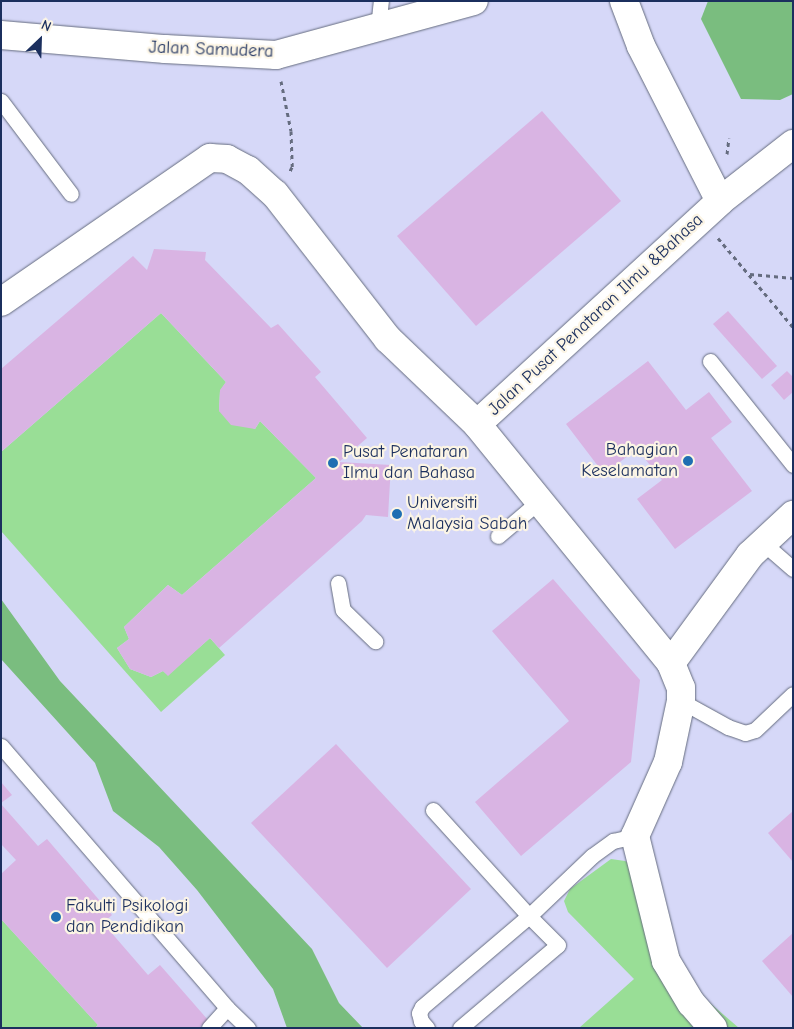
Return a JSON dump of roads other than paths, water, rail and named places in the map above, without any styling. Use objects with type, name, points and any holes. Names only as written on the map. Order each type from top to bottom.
[{"type":"street","name":"Jalan Samudera","points":[[1,35],[165,49],[276,55],[474,1]]},
{"type":"street","points":[[624,1],[641,46],[711,210]]},
{"type":"street","name":"Jalan Pusat Penataran Ilmu &Bahasa","points":[[681,701],[681,688],[671,663],[538,502],[478,424],[711,210],[793,144]]},
{"type":"street","points":[[1,302],[210,158],[227,159],[248,170],[275,194],[388,339],[478,424]]},
{"type":"street","points":[[671,663],[762,542],[793,515]]},
{"type":"street","points":[[681,701],[668,762],[635,836],[666,961],[691,1003],[713,1028]]},
{"type":"lane","points":[[378,28],[381,1]]},
{"type":"lane","points":[[1,101],[71,194]]},
{"type":"lane","points":[[710,362],[793,465]]},
{"type":"lane","points":[[498,536],[538,502]]},
{"type":"lane","points":[[762,542],[793,570]]},
{"type":"lane","points":[[338,583],[342,610],[375,641]]},
{"type":"lane","points":[[681,701],[728,727],[745,733],[756,730],[793,694]]},
{"type":"lane","points":[[1,746],[227,1008],[248,1028]]},
{"type":"lane","points":[[434,810],[529,916],[558,945],[460,1028]]},
{"type":"lane","points":[[427,1028],[420,1021],[419,1013],[422,1007],[529,916],[592,856],[613,841],[635,836]]},
{"type":"lane","points":[[209,1028],[227,1008]]},
{"type":"place","name":"Bahagian Keselamatan","points":[[688,461]]},
{"type":"place","name":"Pusat Penataran Ilmu dan Bahasa","points":[[333,463]]},
{"type":"place","name":"Universiti Malaysia Sabah","points":[[397,514]]},
{"type":"place","name":"Fakulti Psikologi dan Pendidikan","points":[[56,917]]}]
